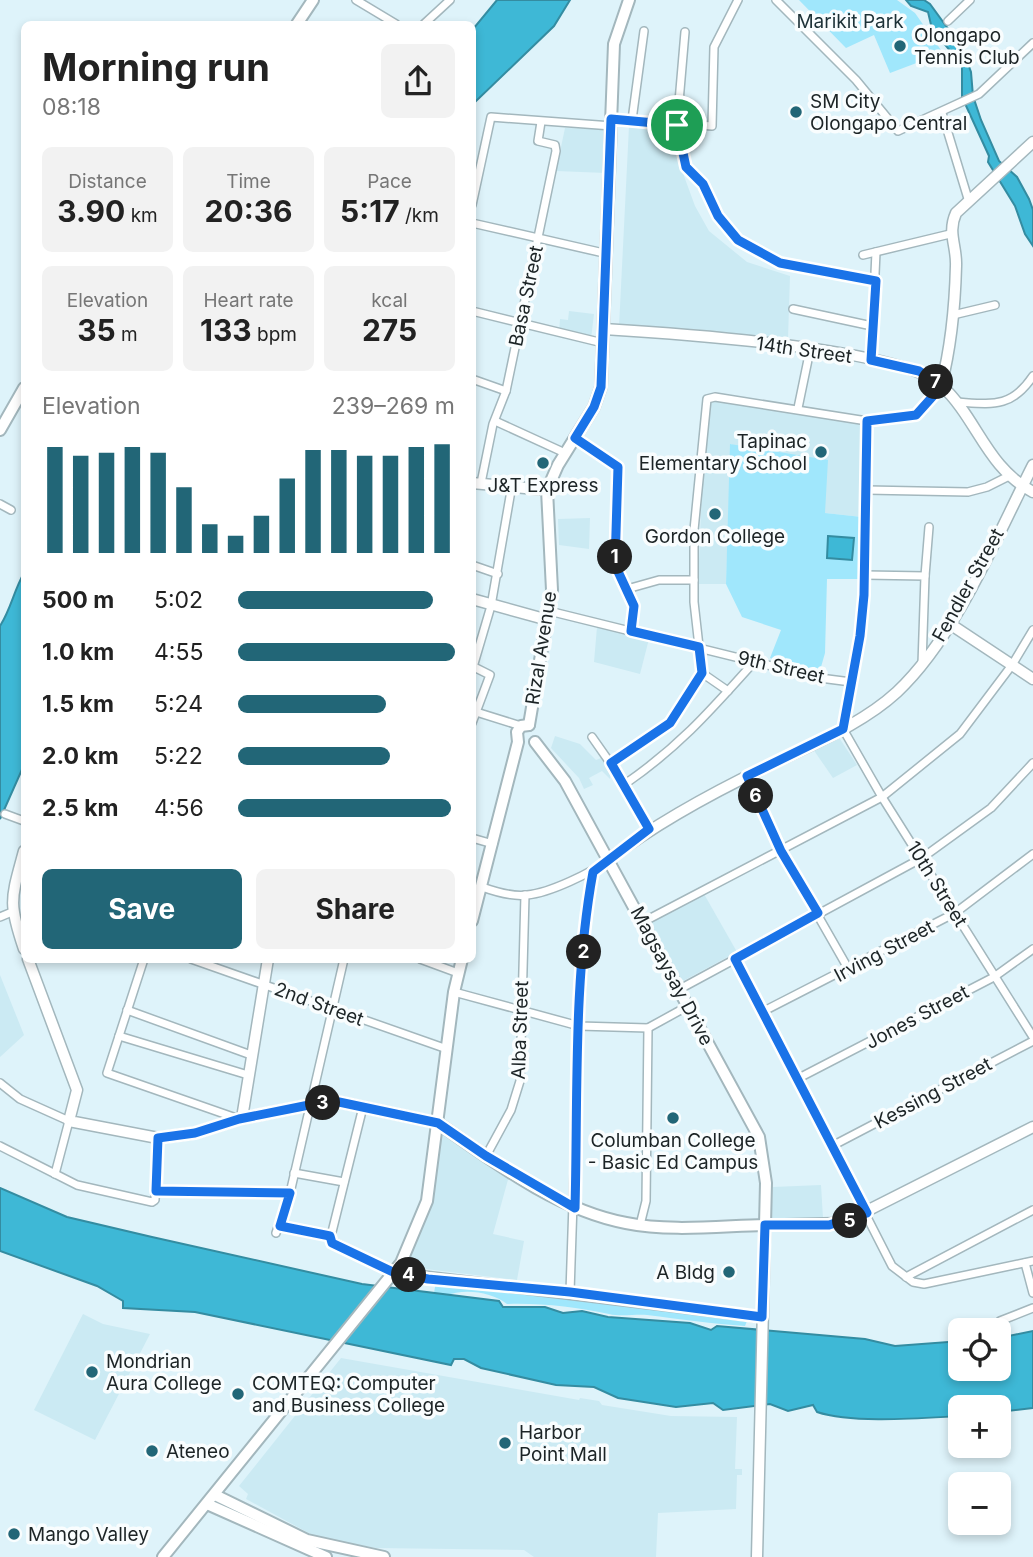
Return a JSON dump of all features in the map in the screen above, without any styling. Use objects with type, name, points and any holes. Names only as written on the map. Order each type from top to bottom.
[{"type":"main road","points":[[299,21],[313,0]]},
{"type":"main road","name":"Rizal Avenue","points":[[525,725],[552,590],[547,490],[565,453],[594,407],[601,387],[614,44],[629,0]]},
{"type":"main road","points":[[942,386],[953,315],[956,263],[950,234],[956,213],[1033,142]]},
{"type":"main road","name":"14th Street","points":[[603,329],[679,334],[810,350],[919,371],[942,386],[1007,477],[1033,492]]},
{"type":"main road","points":[[0,429],[21,393]]},
{"type":"main road","name":"Fendler Street","points":[[609,859],[649,829],[747,776],[843,729],[897,692],[922,664],[950,624],[1033,465]]},
{"type":"main road","points":[[477,483],[547,490]]},
{"type":"main road","name":"9th Street","points":[[476,600],[491,606],[548,616]]},
{"type":"main road","points":[[950,624],[1033,678]]},
{"type":"main road","points":[[476,908],[518,742],[517,732],[525,725],[538,733],[536,742],[527,746],[518,742]]},
{"type":"main road","name":"Magsaysay Drive","points":[[536,742],[565,781],[759,1137],[766,1183],[765,1225]]},
{"type":"main road","points":[[21,862],[12,894],[12,912],[21,940]]},
{"type":"main road","points":[[29,963],[77,1090],[69,1121],[158,1138],[195,1133],[241,1119],[309,1105],[339,1102],[438,1123],[486,1156],[575,1208],[640,1225],[829,1225],[867,1213],[1033,1127]]},
{"type":"main road","points":[[241,1119],[267,963]]},
{"type":"main road","points":[[163,1557],[395,1273],[416,1232],[427,1201],[454,992],[461,963]]},
{"type":"main road","points":[[757,1557],[765,1225]]},
{"type":"main road","points":[[395,1273],[428,1279],[570,1292],[762,1323]]},
{"type":"main road","points":[[215,1495],[307,1540],[384,1557]]},
{"type":"main road","points":[[207,1504],[326,1557]]},
{"type":"street","points":[[356,0],[391,21]]},
{"type":"street","points":[[427,21],[450,0]]},
{"type":"street","points":[[477,160],[491,117],[541,122],[632,120],[712,126],[714,47],[738,0]]},
{"type":"street","points":[[776,0],[856,80],[898,131],[979,94],[1033,43]]},
{"type":"street","points":[[948,21],[970,0]]},
{"type":"street","points":[[632,120],[644,31]]},
{"type":"street","points":[[685,32],[677,125],[686,167],[703,184],[718,216],[738,240],[780,263],[876,281]]},
{"type":"street","points":[[942,113],[969,202]]},
{"type":"street","name":"Basa Street","points":[[477,483],[506,390],[556,151],[555,145],[538,141],[541,122]]},
{"type":"street","points":[[476,224],[608,254]]},
{"type":"street","points":[[863,255],[950,234]]},
{"type":"street","points":[[871,360],[876,253]]},
{"type":"street","points":[[953,315],[995,305]]},
{"type":"street","points":[[793,309],[872,326]]},
{"type":"street","points":[[476,312],[603,343]]},
{"type":"street","points":[[798,408],[810,350]]},
{"type":"street","points":[[955,402],[1008,401],[1021,392],[1033,376]]},
{"type":"street","points":[[476,380],[506,390]]},
{"type":"street","points":[[611,763],[670,723],[702,673],[694,580],[694,530],[706,402],[715,397],[867,421],[916,415],[942,386]]},
{"type":"street","points":[[495,421],[565,453]]},
{"type":"street","points":[[843,729],[860,636],[865,575],[867,421]]},
{"type":"street","points":[[575,438],[618,467],[615,565],[634,606],[631,631]]},
{"type":"street","points":[[867,490],[968,492],[987,487],[1007,477]]},
{"type":"street","points":[[476,656],[498,574],[512,485]]},
{"type":"street","points":[[0,504],[11,510]]},
{"type":"street","points":[[922,664],[929,527]]},
{"type":"street","points":[[476,566],[498,574]]},
{"type":"street","points":[[865,575],[925,576]]},
{"type":"street","points":[[627,589],[659,580],[694,580]]},
{"type":"street","name":"9th Street","points":[[548,616],[631,631],[851,682]]},
{"type":"street","points":[[643,922],[882,797],[960,734],[1012,665],[1033,630]]},
{"type":"street","points":[[625,784],[662,758],[697,727],[755,661]]},
{"type":"street","points":[[476,668],[490,675],[476,707]]},
{"type":"street","points":[[702,673],[728,691]]},
{"type":"street","points":[[476,713],[525,725]]},
{"type":"street","name":"10th Street","points":[[843,729],[882,797],[1033,1039]]},
{"type":"street","points":[[592,737],[625,784],[649,829]]},
{"type":"street","points":[[678,990],[922,858],[991,807],[1033,763]]},
{"type":"street","points":[[747,776],[781,851],[849,970]]},
{"type":"street","points":[[5,814],[21,820]]},
{"type":"street","points":[[476,839],[493,844]]},
{"type":"street","name":"Irving Street","points":[[762,1012],[849,970],[955,913],[1033,854]]},
{"type":"street","name":"Fendler Street","points":[[482,887],[525,895],[593,872],[609,859]]},
{"type":"street","points":[[570,1292],[575,1208],[579,1026],[585,931],[593,872]]},
{"type":"street","points":[[12,894],[21,897]]},
{"type":"street","name":"Alba Street","points":[[486,1156],[511,1110],[518,1088],[525,895]]},
{"type":"street","points":[[0,917],[12,912]]},
{"type":"street","name":"Jones Street","points":[[797,1079],[994,977],[1033,949]]},
{"type":"street","points":[[735,959],[892,1266],[916,1284],[924,1284],[1029,1262],[1033,1293]]},
{"type":"street","points":[[143,963],[107,1068],[110,1077],[241,1119]]},
{"type":"street","name":"2nd Street","points":[[202,963],[447,1049]]},
{"type":"street","points":[[330,1236],[278,1230],[290,1193],[343,963]]},
{"type":"street","points":[[432,963],[458,972]]},
{"type":"street","points":[[454,992],[579,1026],[648,1028],[688,1006]]},
{"type":"street","points":[[127,1010],[251,1055]]},
{"type":"street","points":[[640,1225],[646,1201],[648,1028]]},
{"type":"street","points":[[119,1036],[248,1075]]},
{"type":"street","name":"Kessing Street","points":[[832,1146],[1033,1039]]},
{"type":"street","points":[[0,1083],[20,1099],[69,1121],[55,1174]]},
{"type":"street","points":[[363,1107],[330,1236],[332,1243],[395,1273]]},
{"type":"street","points":[[0,1146],[77,1185],[152,1202],[155,1200],[156,1191],[158,1138]]},
{"type":"street","points":[[294,1173],[344,1182]]},
{"type":"street","points":[[156,1191],[290,1193]]},
{"type":"street","points":[[906,1277],[1033,1210]]},
{"type":"street","points":[[1008,1318],[1033,1308]]},
{"type":"shaded area","points":[[497,0],[570,0],[554,26],[476,101],[476,25]]},
{"type":"shaded area","points":[[906,0],[924,0],[930,4],[962,48],[971,72],[973,96],[981,120],[999,161],[1017,177],[1033,210],[1033,246],[1025,234],[1015,206],[988,162],[989,156],[962,97],[962,65],[932,29],[928,12],[911,6]]},
{"type":"shaded area","points":[[629,126],[677,128],[684,176],[695,206],[709,231],[747,262],[790,276],[788,339],[619,327]]},
{"type":"shaded area","points":[[565,128],[607,129],[606,173],[556,171]]},
{"type":"shaded area","points":[[569,311],[594,314],[591,339],[559,333],[560,319],[568,320]]},
{"type":"shaded area","points":[[710,400],[863,421],[862,517],[825,513],[731,444],[726,584],[698,584],[704,440]]},
{"type":"shaded area","points":[[590,518],[589,549],[559,545],[558,519]]},
{"type":"shaded area","points":[[828,536],[854,538],[852,560],[827,558]]},
{"type":"shaded area","points":[[21,580],[21,772],[0,819],[0,626]]},
{"type":"shaded area","points":[[597,627],[649,639],[640,674],[594,662]]},
{"type":"shaded area","points":[[555,736],[580,744],[596,760],[601,758],[611,763],[610,779],[602,771],[589,778],[593,785],[584,789],[579,778],[551,748]]},
{"type":"shaded area","points":[[838,736],[857,765],[833,778],[813,749]]},
{"type":"shaded area","points":[[704,894],[737,952],[681,982],[650,923]]},
{"type":"shaded area","points":[[0,975],[24,1035],[0,1057]]},
{"type":"shaded area","points":[[441,1132],[509,1176],[493,1234],[524,1241],[517,1280],[401,1266],[413,1248],[427,1216]]},
{"type":"shaded area","points":[[821,1185],[823,1218],[771,1218],[773,1187]]},
{"type":"shaded area","points":[[0,1188],[67,1217],[362,1284],[499,1301],[503,1307],[545,1307],[563,1313],[582,1311],[608,1317],[690,1323],[711,1330],[717,1326],[865,1339],[895,1346],[948,1342],[948,1381],[1011,1381],[1011,1336],[1033,1331],[1033,1408],[1011,1411],[1011,1395],[948,1395],[948,1417],[888,1419],[832,1416],[817,1412],[813,1405],[788,1411],[770,1404],[723,1410],[713,1403],[676,1407],[618,1398],[594,1387],[556,1385],[481,1368],[464,1359],[454,1359],[451,1365],[195,1312],[123,1308],[123,1301],[97,1286],[0,1251]]},
{"type":"shaded area","name":"Mondrian Aura College","points":[[83,1314],[103,1324],[150,1334],[95,1440],[34,1410]]},
{"type":"shaded area","name":"Harbor Point Mall","points":[[341,1358],[579,1400],[599,1401],[602,1405],[671,1416],[737,1417],[735,1469],[742,1469],[742,1475],[737,1475],[736,1509],[658,1513],[656,1557],[534,1557],[524,1550],[376,1548],[316,1537],[246,1499],[248,1494],[239,1486]]},
{"type":"green space","name":"Marikit Park","points":[[799,0],[897,0],[915,13],[943,53],[890,73],[874,35],[846,48]]},
{"type":"green space","points":[[730,444],[828,460],[825,513],[862,517],[858,579],[827,579],[825,653],[819,674],[770,658],[781,630],[742,617],[726,584]]},
{"type":"green space","points":[[436,1281],[747,1321],[745,1326],[647,1315],[614,1315],[559,1306],[507,1304],[477,1292],[446,1296],[434,1293]]},
{"type":"place","name":"Olongapo Tennis Club","points":[[900,46]]},
{"type":"place","name":"SM City Olongapo Central","points":[[796,112]]},
{"type":"place","name":"Tapinac Elementary School","points":[[821,452]]},
{"type":"place","name":"J&T Express","points":[[543,463]]},
{"type":"place","name":"Gordon College","points":[[715,514]]},
{"type":"place","name":"Columban College - Basic Ed Campus","points":[[673,1118]]},
{"type":"place","name":"A Bldg","points":[[729,1272]]},
{"type":"place","name":"Mondrian Aura College","points":[[92,1372]]},
{"type":"place","name":"COMTEQ: Computer and Business College","points":[[238,1394]]},
{"type":"place","name":"Harbor Point Mall","points":[[505,1443]]},
{"type":"place","name":"Ateneo","points":[[152,1451]]},
{"type":"place","name":"Mango Valley","points":[[14,1534]]},
{"type":"route","points":[[611,119],[677,125],[687,170],[703,184],[718,216],[738,240],[780,263],[829,270],[876,281],[871,360],[919,371],[942,386],[916,415],[867,421],[864,595],[860,636],[843,729],[747,776],[781,851],[818,913],[735,959],[867,1213],[843,1223],[829,1225],[765,1225],[762,1317],[395,1273],[332,1243],[330,1236],[280,1226],[290,1193],[156,1191],[158,1138],[195,1133],[239,1119],[309,1105],[339,1102],[438,1123],[486,1156],[575,1208],[579,1026],[585,931],[593,872],[649,829],[611,763],[670,723],[702,673],[699,647],[631,631],[634,606],[615,565],[618,467],[575,438],[594,407],[601,387],[611,119]]}]
